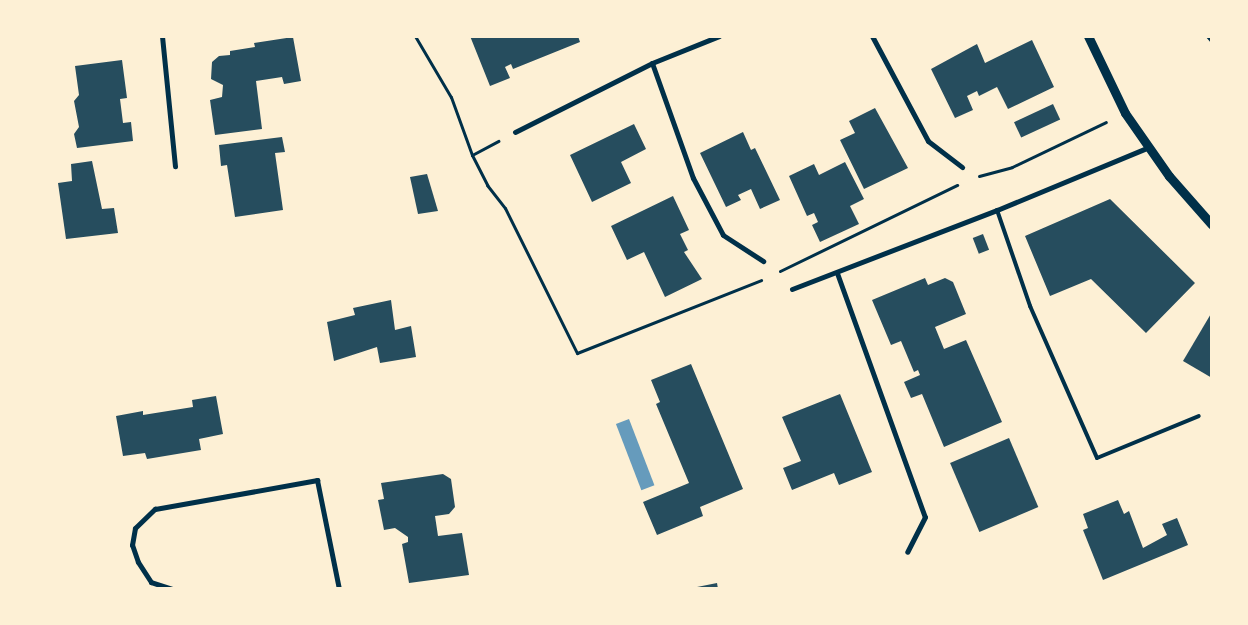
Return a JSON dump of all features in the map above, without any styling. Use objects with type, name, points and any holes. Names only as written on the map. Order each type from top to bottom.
[{"type":"street","points":[[162,36],[175,166]]},
{"type":"street","points":[[515,132],[652,63],[719,36]]},
{"type":"street","points":[[872,36],[928,141],[962,167]]},
{"type":"street","points":[[1088,36],[1125,113],[1168,176],[1212,225]]},
{"type":"street","points":[[652,63],[693,178],[723,235],[762,260]]},
{"type":"street","points":[[792,289],[997,210],[1149,147]]},
{"type":"street","points":[[837,273],[925,517],[907,552]]},
{"type":"street","points":[[172,589],[151,582],[138,562],[132,545],[135,528],[155,508],[317,480],[339,589]]},
{"type":"lane","points":[[997,210],[1030,306],[1097,458],[1199,416]]},
{"type":"path","points":[[1207,36],[1212,42]]},
{"type":"path","points":[[472,155],[515,132]]},
{"type":"water","points":[[629,419],[654,485],[641,490],[616,424]]},
{"type":"building","points":[[470,36],[578,36],[580,42],[513,69],[511,64],[505,67],[510,78],[490,86]]},
{"type":"building","points":[[293,37],[301,81],[284,84],[282,77],[256,81],[262,129],[215,135],[210,100],[222,97],[223,85],[211,79],[212,62],[219,56],[230,55],[230,51],[255,47],[254,43]]},
{"type":"building","points":[[1032,40],[1054,87],[1008,109],[997,87],[979,96],[977,91],[967,96],[973,110],[955,118],[931,69],[977,44],[985,63]]},
{"type":"building","points":[[122,60],[127,98],[120,99],[123,123],[131,122],[133,141],[77,148],[74,134],[79,127],[74,101],[79,95],[75,66]]},
{"type":"building","points":[[1053,104],[1060,119],[1021,138],[1014,122]]},
{"type":"building","points":[[875,108],[908,168],[864,189],[840,140],[855,133],[849,121]]},
{"type":"building","points":[[634,124],[646,149],[621,162],[631,183],[592,202],[570,155]]},
{"type":"building","points":[[743,132],[751,150],[755,148],[780,200],[760,209],[751,189],[738,195],[741,200],[726,207],[700,153]]},
{"type":"building","points":[[282,137],[285,152],[275,153],[283,210],[235,217],[227,165],[221,166],[219,145]]},
{"type":"building","points":[[92,161],[102,209],[114,208],[118,233],[66,239],[58,183],[72,181],[71,164]]},
{"type":"building","points":[[845,162],[864,199],[850,206],[859,224],[820,242],[812,225],[818,222],[814,213],[807,216],[789,176],[814,164],[819,175]]},
{"type":"building","points":[[427,174],[438,211],[418,214],[410,177]]},
{"type":"building","points":[[673,196],[689,230],[680,234],[688,250],[684,252],[702,279],[665,297],[644,252],[627,260],[611,226]]},
{"type":"building","points":[[1110,199],[1195,283],[1146,333],[1091,279],[1050,296],[1025,236]]},
{"type":"building","points":[[983,234],[989,250],[979,254],[973,238]]},
{"type":"building","points":[[925,278],[928,285],[945,278],[953,282],[966,314],[935,327],[944,349],[966,340],[1002,422],[944,447],[922,394],[911,398],[904,382],[920,375],[918,370],[914,372],[901,341],[891,345],[872,300]]},
{"type":"building","points":[[391,300],[395,330],[411,326],[416,357],[380,363],[377,347],[334,361],[327,322],[355,315],[353,308]]},
{"type":"building","points":[[1212,312],[1212,378],[1183,361]]},
{"type":"building","points":[[691,364],[743,489],[700,507],[703,516],[657,535],[643,502],[689,483],[656,404],[660,402],[651,380]]},
{"type":"building","points":[[840,394],[872,472],[839,485],[834,473],[792,490],[783,468],[801,461],[782,417]]},
{"type":"building","points":[[216,396],[223,434],[199,439],[201,450],[147,459],[145,453],[123,456],[116,416],[143,411],[143,415],[193,407],[192,400]]},
{"type":"building","points":[[1009,438],[1038,507],[979,532],[950,463]]},
{"type":"building","points":[[443,474],[451,479],[455,507],[449,514],[435,516],[438,536],[462,533],[469,575],[409,583],[402,544],[408,542],[408,537],[395,528],[384,530],[378,500],[384,499],[381,483]]},
{"type":"building","points":[[1118,500],[1124,514],[1129,511],[1143,548],[1167,535],[1162,524],[1177,518],[1188,545],[1103,580],[1083,530],[1088,528],[1083,514]]},
{"type":"building","points":[[717,583],[718,589],[692,589],[692,588]]}]
